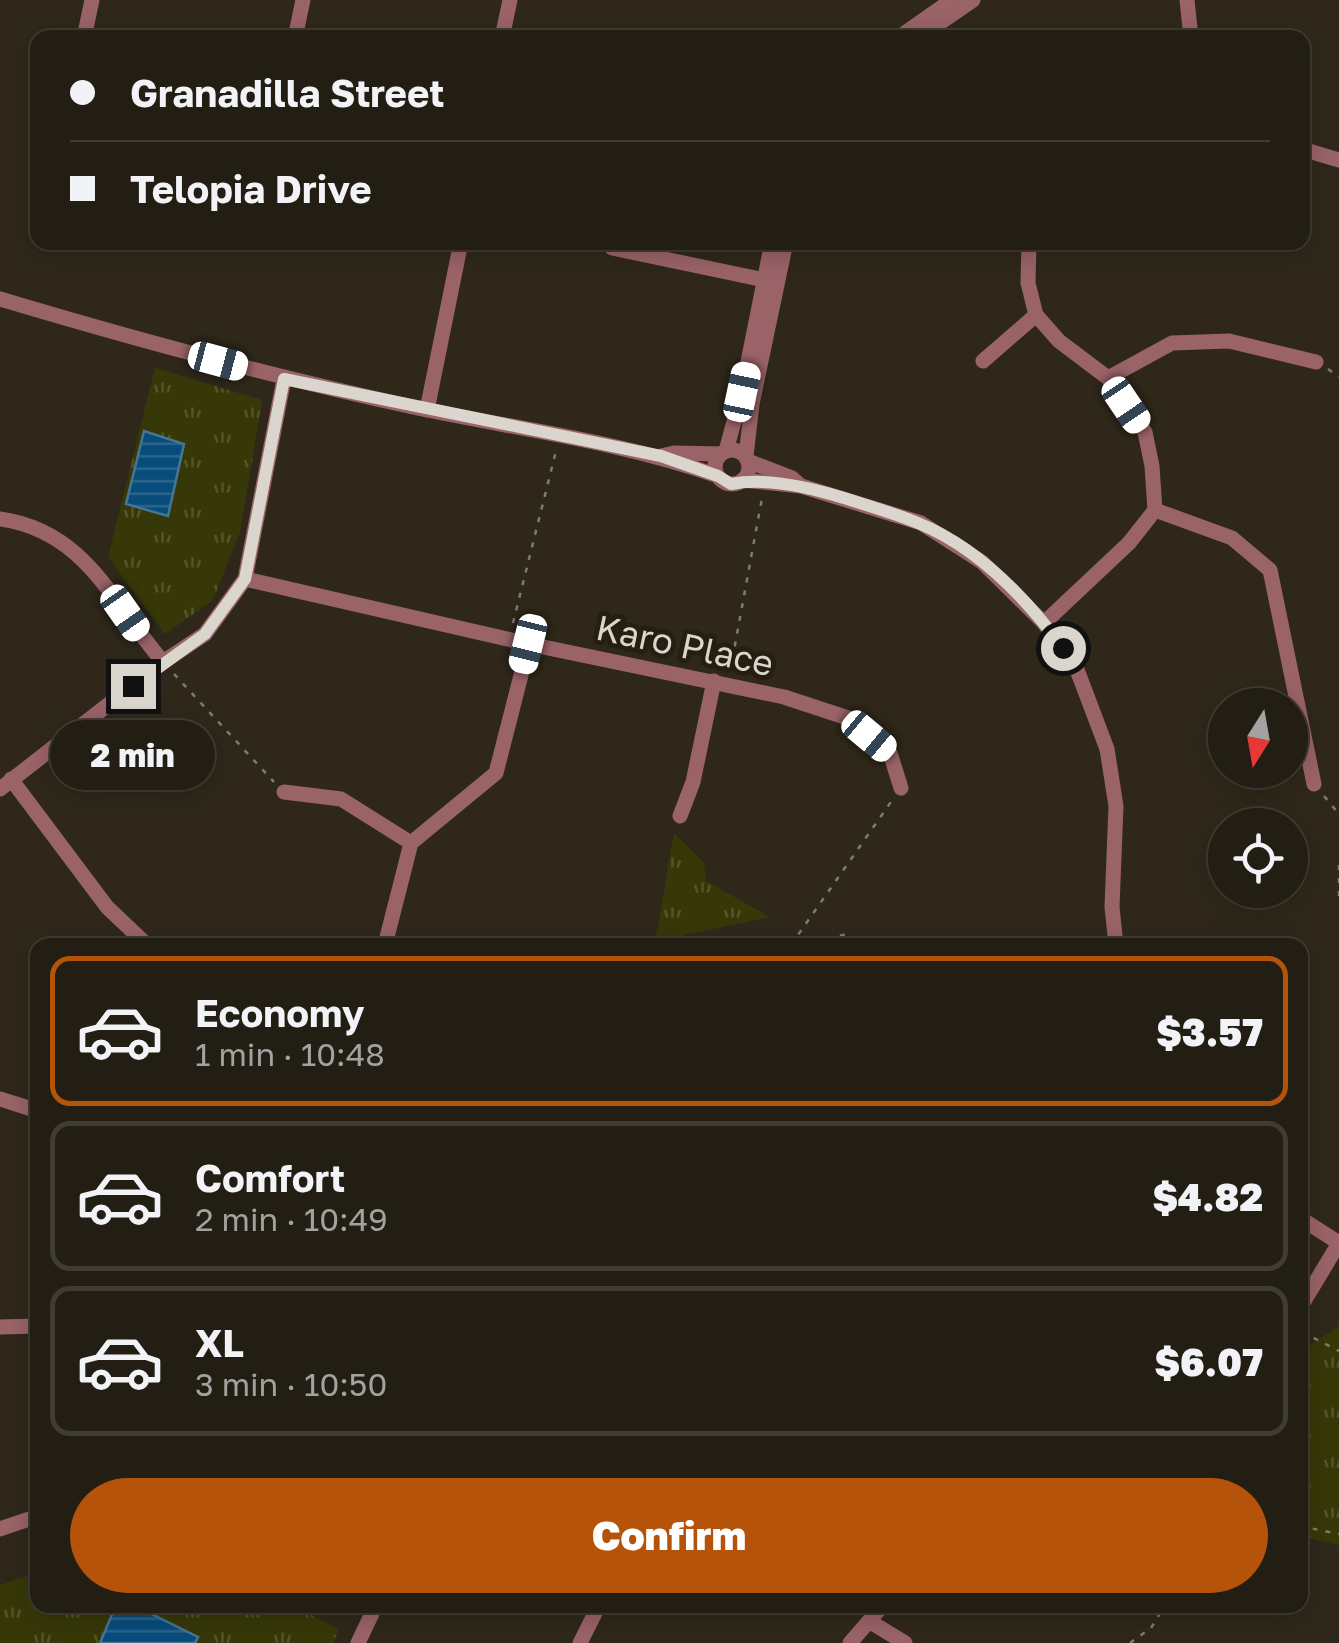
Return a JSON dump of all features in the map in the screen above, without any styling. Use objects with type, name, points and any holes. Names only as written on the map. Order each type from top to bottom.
[{"type":"street","points":[[86,30],[92,0]]},
{"type":"street","points":[[297,30],[303,0]]},
{"type":"street","points":[[504,30],[510,0]]},
{"type":"street","points":[[909,30],[952,0]]},
{"type":"street","points":[[929,30],[972,0]]},
{"type":"street","points":[[1187,0],[1190,30]]},
{"type":"street","points":[[1310,152],[1339,160]]},
{"type":"street","points":[[427,410],[459,250]]},
{"type":"street","points":[[621,250],[772,282]]},
{"type":"street","points":[[743,480],[748,473],[752,404],[772,282],[772,250]]},
{"type":"street","points":[[718,476],[715,464],[723,452],[783,250]]},
{"type":"street","points":[[1029,250],[1028,283],[1036,314],[1059,341],[1108,378],[1145,432],[1152,466],[1154,510],[1129,543],[1044,622]]},
{"type":"street","points":[[0,300],[284,379],[661,456],[731,484],[743,480],[801,486],[920,524],[957,543],[1044,622],[1076,667],[1107,749],[1116,806],[1112,907],[1115,938]]},
{"type":"street","points":[[983,361],[1036,314]]},
{"type":"street","points":[[1108,378],[1172,344],[1229,341],[1316,362]]},
{"type":"street","points":[[140,938],[107,907],[6,784],[205,634],[245,579],[284,379]]},
{"type":"street","points":[[661,456],[737,450],[801,486]]},
{"type":"street","points":[[1154,510],[1232,538],[1270,570],[1314,784]]},
{"type":"street","points":[[0,519],[52,534],[91,565],[163,662]]},
{"type":"street","name":"Karo Place","points":[[245,579],[528,644],[784,696],[848,718],[890,753],[901,788]]},
{"type":"street","points":[[387,938],[411,843],[496,772],[528,644]]},
{"type":"street","points":[[680,816],[721,682]]},
{"type":"street","points":[[284,792],[341,799],[411,843]]},
{"type":"street","points":[[0,1099],[30,1109]]},
{"type":"street","points":[[1308,1223],[1339,1243],[1308,1295]]},
{"type":"street","points":[[0,1326],[30,1326]]},
{"type":"street","points":[[0,1529],[30,1519]]},
{"type":"street","points":[[358,1643],[371,1613]]},
{"type":"street","points":[[580,1643],[594,1613]]},
{"type":"street","points":[[850,1643],[876,1613]]},
{"type":"street","points":[[870,1621],[906,1643]]},
{"type":"path","points":[[509,639],[560,434]]},
{"type":"path","points":[[721,682],[764,483]]},
{"type":"path","points":[[163,662],[284,792]]},
{"type":"path","points":[[1314,784],[1339,814]]},
{"type":"path","points":[[796,938],[901,788]]},
{"type":"path","points":[[1339,865],[1339,903]]},
{"type":"path","points":[[1308,1335],[1339,1351]]},
{"type":"path","points":[[1308,1528],[1339,1534]]},
{"type":"path","points":[[1130,1643],[1151,1628],[1159,1613]]},
{"type":"green space","points":[[155,368],[262,400],[240,532],[213,600],[165,634],[108,557]]},
{"type":"green space","points":[[674,833],[704,863],[706,881],[770,917],[683,938],[652,938],[657,933]]},
{"type":"green space","points":[[1339,1326],[1339,1545],[1308,1538],[1308,1347]]},
{"type":"green space","points":[[30,1575],[30,1613],[307,1613],[339,1629],[333,1643],[0,1643],[0,1585]]},
{"type":"water","points":[[144,431],[184,444],[168,516],[126,504]]},
{"type":"water","points":[[113,1613],[149,1613],[198,1637],[195,1643],[100,1643]]},
{"type":"route","points":[[133,686],[205,634],[245,579],[284,379],[661,456],[731,484],[743,480],[801,486],[879,509],[957,543],[1020,596],[1063,648]]}]
